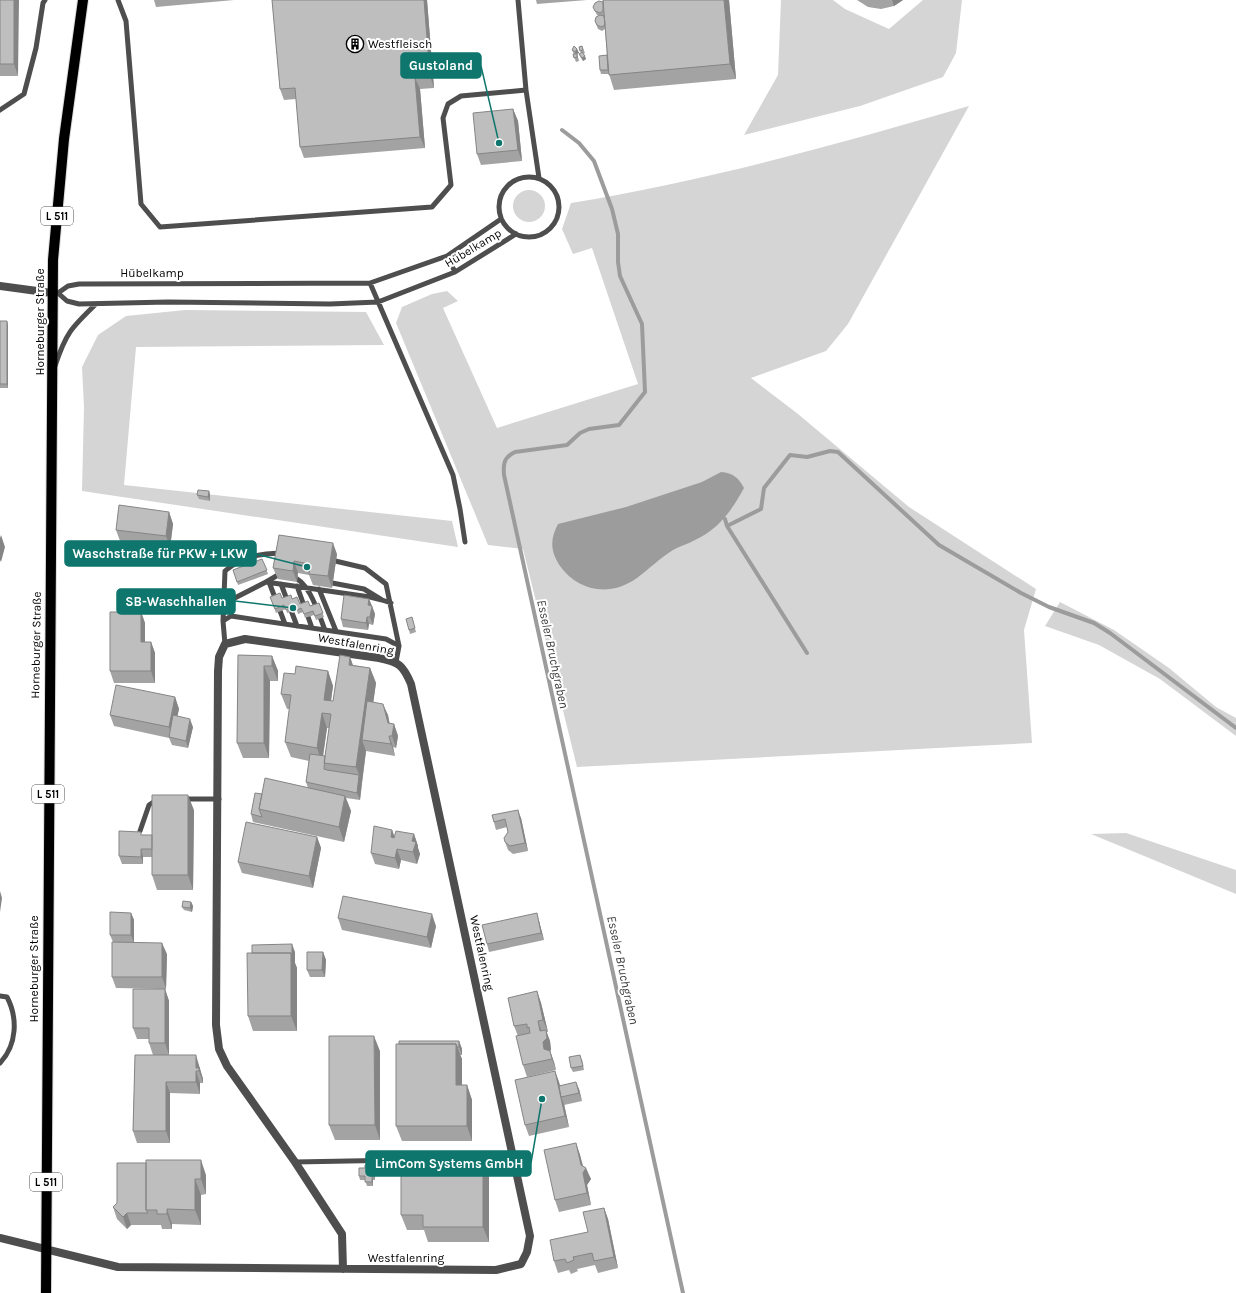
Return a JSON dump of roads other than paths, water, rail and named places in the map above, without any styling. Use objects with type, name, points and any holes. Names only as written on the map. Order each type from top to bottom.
[{"type":"main road","name":"Horneburger Straße","points":[[46,1293],[49,702],[55,293],[53,260],[64,147],[83,0]]},
{"type":"street","points":[[0,286],[55,293]]},
{"type":"street","name":"Westfalenring","points":[[0,1238],[118,1267],[496,1270],[521,1264],[527,1252],[530,1236],[514,1158],[411,684],[406,671],[396,662],[379,658],[245,639],[225,644]]},
{"type":"street","points":[[225,644],[219,657],[218,671],[219,799],[216,1025],[219,1049],[227,1066],[295,1162],[342,1234],[343,1269]]},
{"type":"lane","points":[[0,110],[24,94],[36,48],[43,3],[46,0]]},
{"type":"lane","points":[[118,0],[126,21],[141,204],[160,227],[432,207],[451,185],[443,118],[448,104],[461,96],[526,90]]},
{"type":"lane","points":[[518,0],[526,90],[539,178]]},
{"type":"lane","name":"Hübelkamp","points":[[522,178],[539,178],[552,188],[556,195],[558,211],[556,218],[546,231],[537,236],[516,234],[455,272],[378,302],[330,304],[168,302],[79,304],[68,301],[55,293],[68,286],[79,284],[370,283],[447,256],[502,219],[499,202],[507,186],[522,178]]},
{"type":"lane","points":[[502,219],[507,227],[516,234]]},
{"type":"lane","points":[[447,256],[455,272]]},
{"type":"lane","points":[[370,283],[453,475],[465,542]]},
{"type":"lane","points":[[53,375],[65,338],[73,325],[96,304]]},
{"type":"lane","points":[[225,644],[223,604],[225,571],[236,562],[257,554],[289,554]]},
{"type":"lane","points":[[328,560],[365,568],[386,584],[399,646],[396,662]]},
{"type":"lane","points":[[223,604],[268,582],[278,575],[297,578],[309,586],[319,590],[370,597],[391,603]]},
{"type":"lane","points":[[320,581],[364,589],[382,600]]},
{"type":"lane","points":[[268,582],[309,586]]},
{"type":"lane","points":[[268,582],[285,624]]},
{"type":"lane","points":[[282,584],[297,626]]},
{"type":"lane","points":[[297,586],[312,628]]},
{"type":"lane","points":[[309,586],[325,630]]},
{"type":"lane","points":[[319,590],[336,631]]},
{"type":"lane","points":[[223,621],[230,616],[336,631],[386,639],[399,646]]},
{"type":"lane","points":[[140,831],[149,805],[162,797]]},
{"type":"lane","points":[[177,798],[219,799]]},
{"type":"lane","points":[[0,996],[7,997],[13,1008],[14,1020],[13,1042],[8,1054],[0,1063]]},
{"type":"lane","points":[[295,1162],[514,1158]]},
{"type":"waterway","name":"Esseler Bruchgraben","points":[[562,130],[579,143],[594,161],[612,209],[618,234],[618,262],[620,276],[642,324],[645,392],[619,425],[589,429],[580,433],[567,445],[515,452],[508,456],[505,461],[504,475],[683,1293]]},
{"type":"waterway","points":[[725,519],[727,526],[761,509],[764,488],[790,455],[807,457],[830,451],[838,452],[939,545],[1021,593],[1049,607],[1094,623],[1110,633],[1236,728]]},
{"type":"waterway","points":[[727,526],[807,653]]},
{"type":"place","name":"Westfleisch","points":[[355,44]]},
{"type":"place","name":"Gustoland","points":[[499,143]]},
{"type":"place","name":"Waschstraße für PKW + LKW","points":[[307,567]]},
{"type":"place","name":"SB-Waschhallen","points":[[293,608]]},
{"type":"place","name":"LimCom Systems GmbH","points":[[542,1099]]}]
